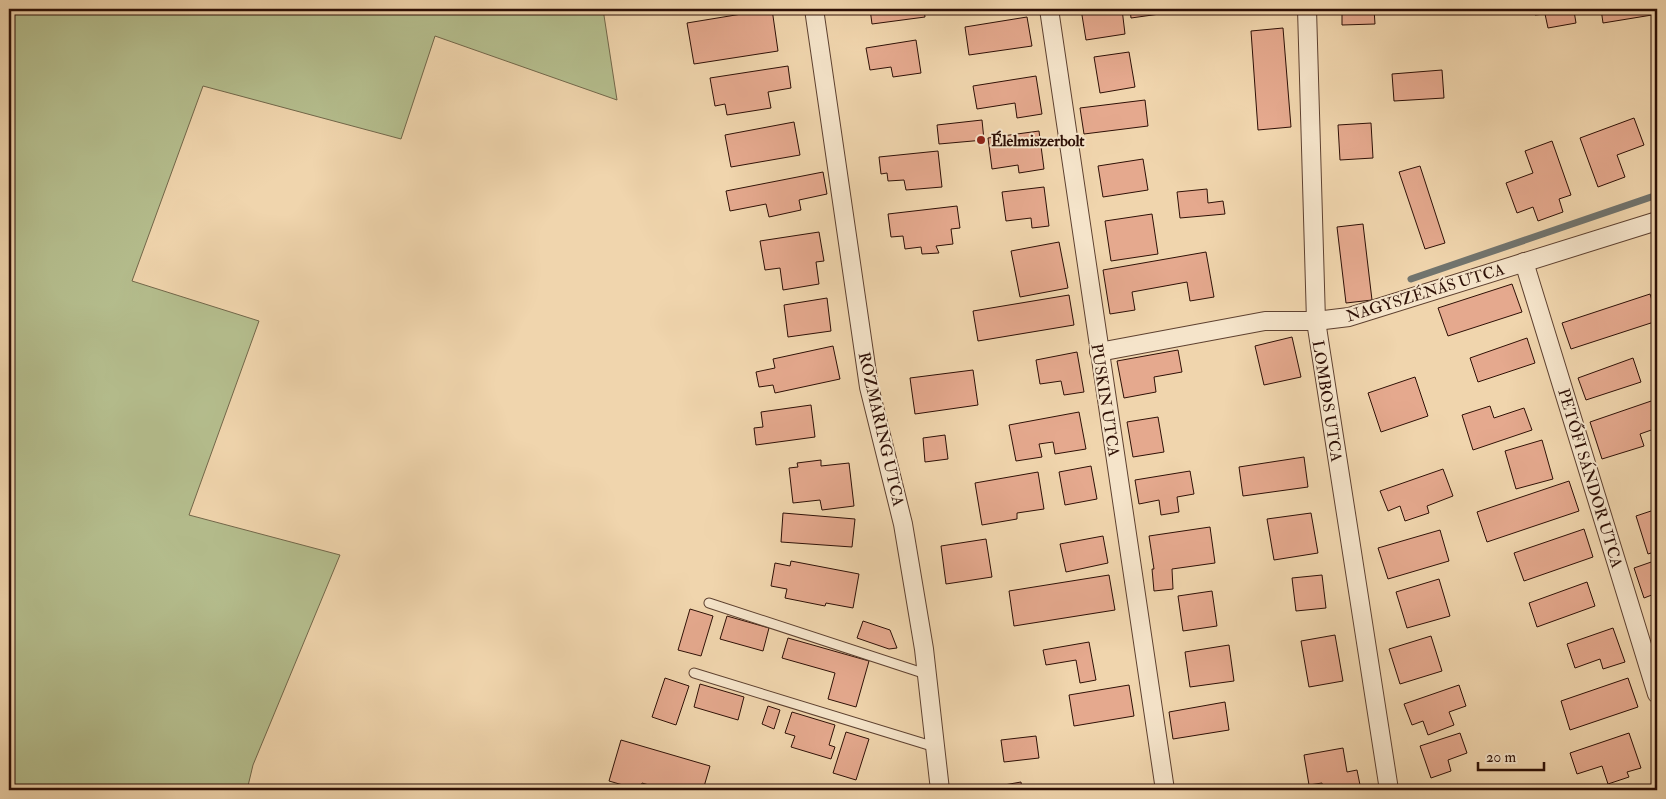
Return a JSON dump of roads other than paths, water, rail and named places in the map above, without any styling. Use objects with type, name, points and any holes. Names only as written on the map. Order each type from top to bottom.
[{"type":"street","name":"ROZMARING UTCA","points":[[814,9],[869,387],[903,524],[924,649],[940,790]]},
{"type":"street","name":"PUSKIN UTCA","points":[[1049,9],[1165,790]]},
{"type":"street","name":"LOMBOS UTCA","points":[[1307,9],[1316,320],[1389,790]]},
{"type":"street","name":"NAGYSZÉNÁS UTCA","points":[[1099,352],[1265,321],[1316,320],[1349,316],[1657,221]]},
{"type":"street","name":"PETŐFI SÁNDOR UTCA","points":[[1524,262],[1657,694]]},
{"type":"lane","points":[[708,603],[926,674]]},
{"type":"lane","points":[[694,672],[935,747]]},
{"type":"waterway","points":[[1411,279],[1657,195]]},
{"type":"place","name":"Élelmiszerbolt","points":[[981,140]]}]
